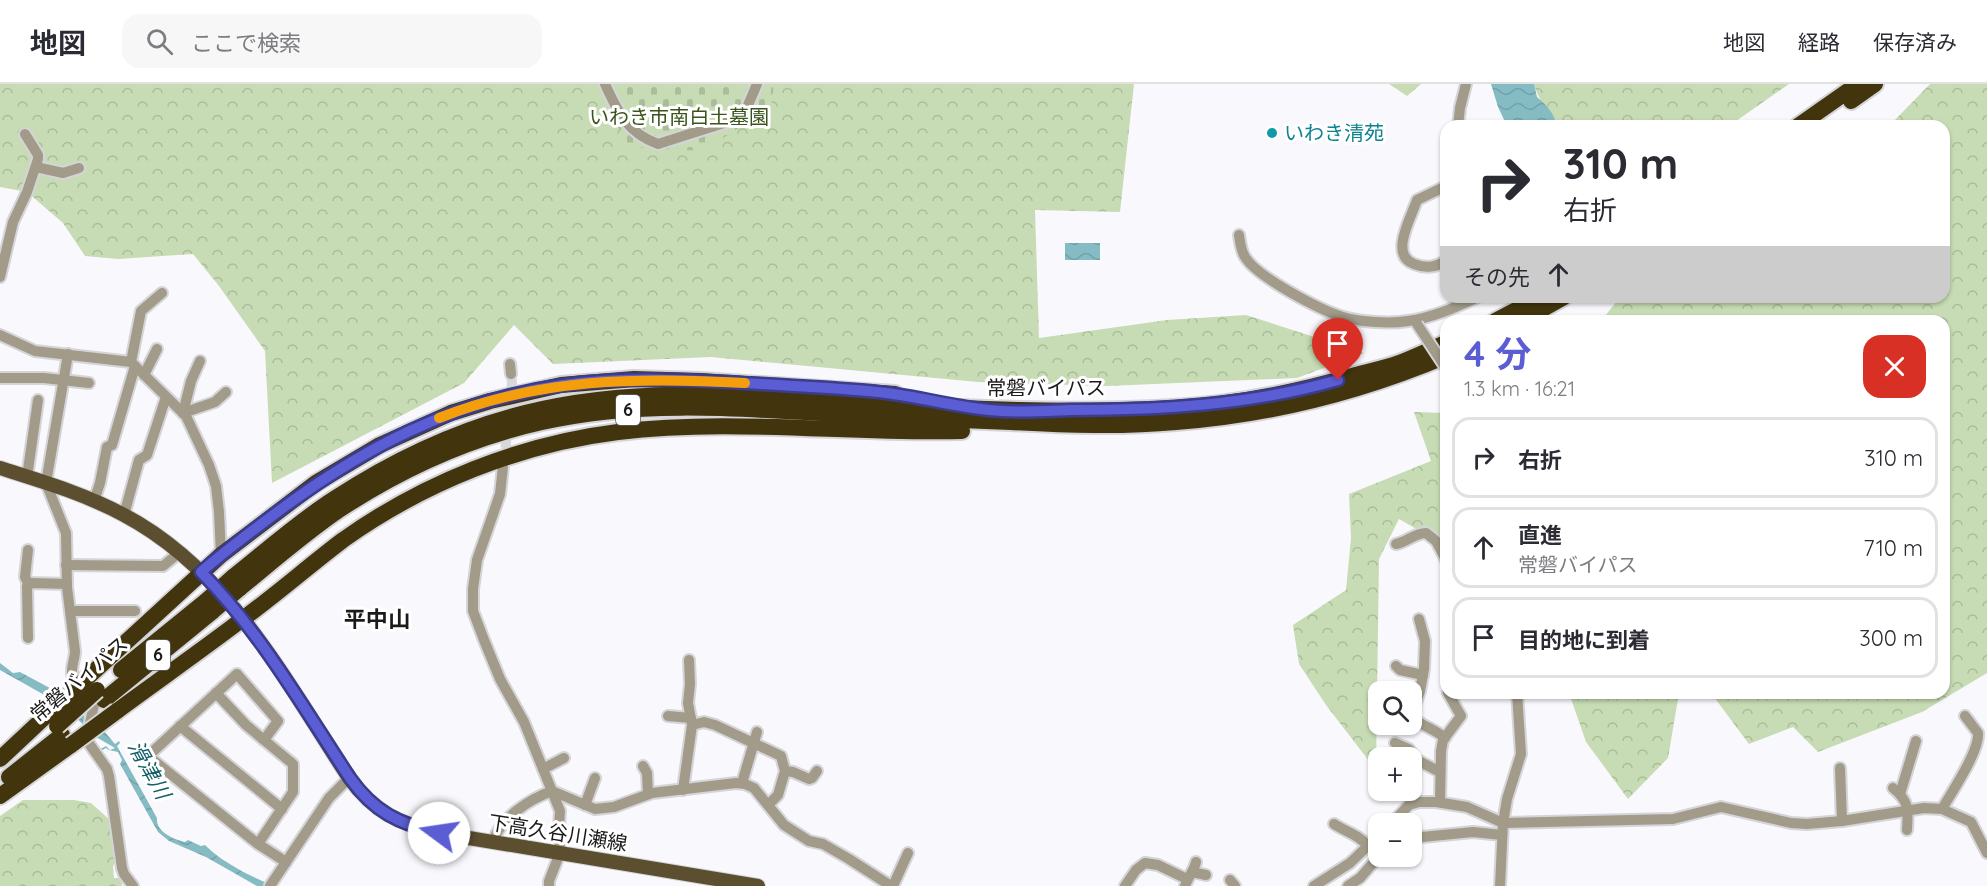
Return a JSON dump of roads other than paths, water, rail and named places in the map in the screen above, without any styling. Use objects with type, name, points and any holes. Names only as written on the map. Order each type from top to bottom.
[{"type":"highway","points":[[1808,120],[1866,87]]},
{"type":"highway","points":[[1824,120],[1866,87]]},
{"type":"highway","points":[[1511,315],[1542,303]]},
{"type":"highway","points":[[1529,315],[1546,303]]},
{"type":"highway","name":"常磐バイパス","points":[[0,784],[59,730],[97,688],[209,606],[332,501],[373,475],[421,450],[472,429],[525,413],[586,401],[636,395],[695,394],[984,410],[1176,408],[1237,401],[1328,383],[1399,363],[1440,346]]},
{"type":"highway","name":"常磐バイパス","points":[[236,583],[338,511],[403,472],[467,444],[540,422],[574,415],[695,408],[1063,425],[1174,423],[1239,415],[1295,404],[1356,389],[1440,358]]},
{"type":"highway","points":[[0,796],[201,572],[221,555],[316,483],[380,445],[451,413],[525,392],[598,381],[690,380],[887,393],[984,410]]},
{"type":"highway","points":[[0,759],[59,730],[117,711],[243,619],[344,540],[401,504],[430,488],[472,470],[547,445],[615,432],[700,427],[924,432],[1063,425]]},
{"type":"highway","name":"常磐バイパス","points":[[0,774],[59,730]]},
{"type":"main road","name":"下高久谷川瀬線","points":[[0,468],[94,501],[124,515],[180,552],[243,619],[350,778],[368,801],[386,815],[404,824],[439,833],[758,886]]},
{"type":"street","points":[[605,84],[617,110],[634,132],[645,140],[658,144],[743,117],[757,84]]},
{"type":"street","points":[[1459,120],[1466,84]]},
{"type":"street","points":[[0,277],[13,222],[36,167],[38,155],[25,134]]},
{"type":"street","points":[[36,167],[63,173],[79,168]]},
{"type":"street","points":[[1440,189],[1417,200],[1401,244],[1402,254],[1409,262],[1425,268],[1440,264]]},
{"type":"street","points":[[1239,235],[1246,260],[1268,278],[1344,318],[1412,323],[1464,303]]},
{"type":"street","points":[[94,501],[107,447],[112,445],[133,364],[141,311],[162,293]]},
{"type":"street","points":[[1412,323],[1440,360]]},
{"type":"street","points":[[0,335],[35,351],[133,364],[183,413],[209,465],[216,486],[221,555]]},
{"type":"street","points":[[144,375],[157,350]]},
{"type":"street","points":[[68,354],[46,483],[66,533],[67,584],[75,651],[75,660],[71,669],[72,678],[94,705],[87,736],[88,742],[107,769],[122,868],[133,886]]},
{"type":"street","points":[[183,413],[191,381],[200,361]]},
{"type":"street","points":[[0,378],[64,379],[89,383]]},
{"type":"street","points":[[183,413],[215,402],[226,392]]},
{"type":"street","points":[[124,515],[139,460],[147,455],[166,398]]},
{"type":"street","points":[[27,477],[38,400]]},
{"type":"street","points":[[504,466],[500,494],[477,560],[473,611],[483,640],[524,722],[561,812],[560,853],[549,880],[549,886]]},
{"type":"street","points":[[1396,544],[1418,534],[1426,533],[1436,541],[1440,549]]},
{"type":"street","points":[[28,550],[25,577],[29,585]]},
{"type":"street","points":[[66,565],[163,566],[180,552]]},
{"type":"street","points":[[28,638],[27,586],[31,583],[67,584]]},
{"type":"street","points":[[70,611],[135,611]]},
{"type":"street","points":[[1419,619],[1425,641],[1422,681]]},
{"type":"street","points":[[683,790],[691,722],[688,703],[689,660]]},
{"type":"street","points":[[1396,666],[1400,670],[1423,675]]},
{"type":"street","points":[[264,740],[278,721],[237,674],[148,756],[258,844],[286,862]]},
{"type":"street","points":[[216,693],[246,725],[293,764],[293,792],[258,844]]},
{"type":"street","points":[[1440,802],[1441,752],[1445,738],[1461,716],[1455,699]]},
{"type":"street","points":[[1500,886],[1507,799],[1521,754],[1517,699]]},
{"type":"street","points":[[668,716],[691,722],[704,722],[755,737],[782,751],[785,771],[778,795],[768,805]]},
{"type":"street","points":[[1942,809],[1978,741],[1978,733],[1965,716]]},
{"type":"street","points":[[1422,724],[1445,738]]},
{"type":"street","points":[[180,726],[282,809]]},
{"type":"street","points":[[742,783],[755,737]]},
{"type":"street","points":[[1907,830],[1908,806],[1896,791],[1916,741]]},
{"type":"street","points":[[1395,743],[1415,747],[1417,760],[1440,772]]},
{"type":"street","points":[[543,769],[564,758]]},
{"type":"street","points":[[643,766],[647,773],[648,794]]},
{"type":"street","points":[[1840,768],[1842,821]]},
{"type":"street","points":[[785,771],[809,779],[817,771]]},
{"type":"street","points":[[270,886],[330,798],[350,778]]},
{"type":"street","points":[[585,805],[595,778]]},
{"type":"street","points":[[493,842],[496,833],[514,814],[537,796],[552,791],[595,809],[614,807],[648,794],[742,783],[754,788],[784,825],[798,835],[809,841],[823,844],[849,858],[892,886],[908,853]]},
{"type":"street","points":[[1401,813],[1409,805],[1419,802],[1440,802],[1467,807],[1503,829]]},
{"type":"street","points":[[1422,837],[1503,829],[1673,819],[1721,807],[1791,823],[1807,824],[1924,808],[1942,809],[1971,822],[1987,853]]},
{"type":"street","points":[[1314,886],[1338,872],[1368,846],[1362,838],[1334,824]]},
{"type":"street","points":[[1125,886],[1136,870],[1145,863],[1190,875],[1206,875]]},
{"type":"street","points":[[1348,886],[1360,878],[1370,867]]},
{"type":"water","points":[[1491,84],[1534,84],[1537,97],[1547,106],[1555,120],[1504,120]]},
{"type":"water","points":[[1065,243],[1100,243],[1100,260],[1065,260]]},
{"type":"water","points":[[0,663],[13,673],[20,672],[61,694],[74,708],[104,731],[115,744],[119,741],[117,746],[162,831],[175,839],[205,845],[220,858],[274,886],[257,886],[206,857],[169,841],[158,832],[120,764],[122,760],[118,752],[109,750],[106,748],[101,749],[106,746],[110,750],[115,748],[96,737],[64,706],[0,670]]},
{"type":"tunnel","points":[[504,463],[511,374]]},
{"type":"place","name":"いわき清苑","points":[[1272,133]]},
{"type":"district","name":"平中山","points":[[377,619]]},
{"type":"park label","name":"いわき市南白土墓園","points":[[679,117]]},
{"type":"water label","name":"滑津川","points":[[149,770]]}]
